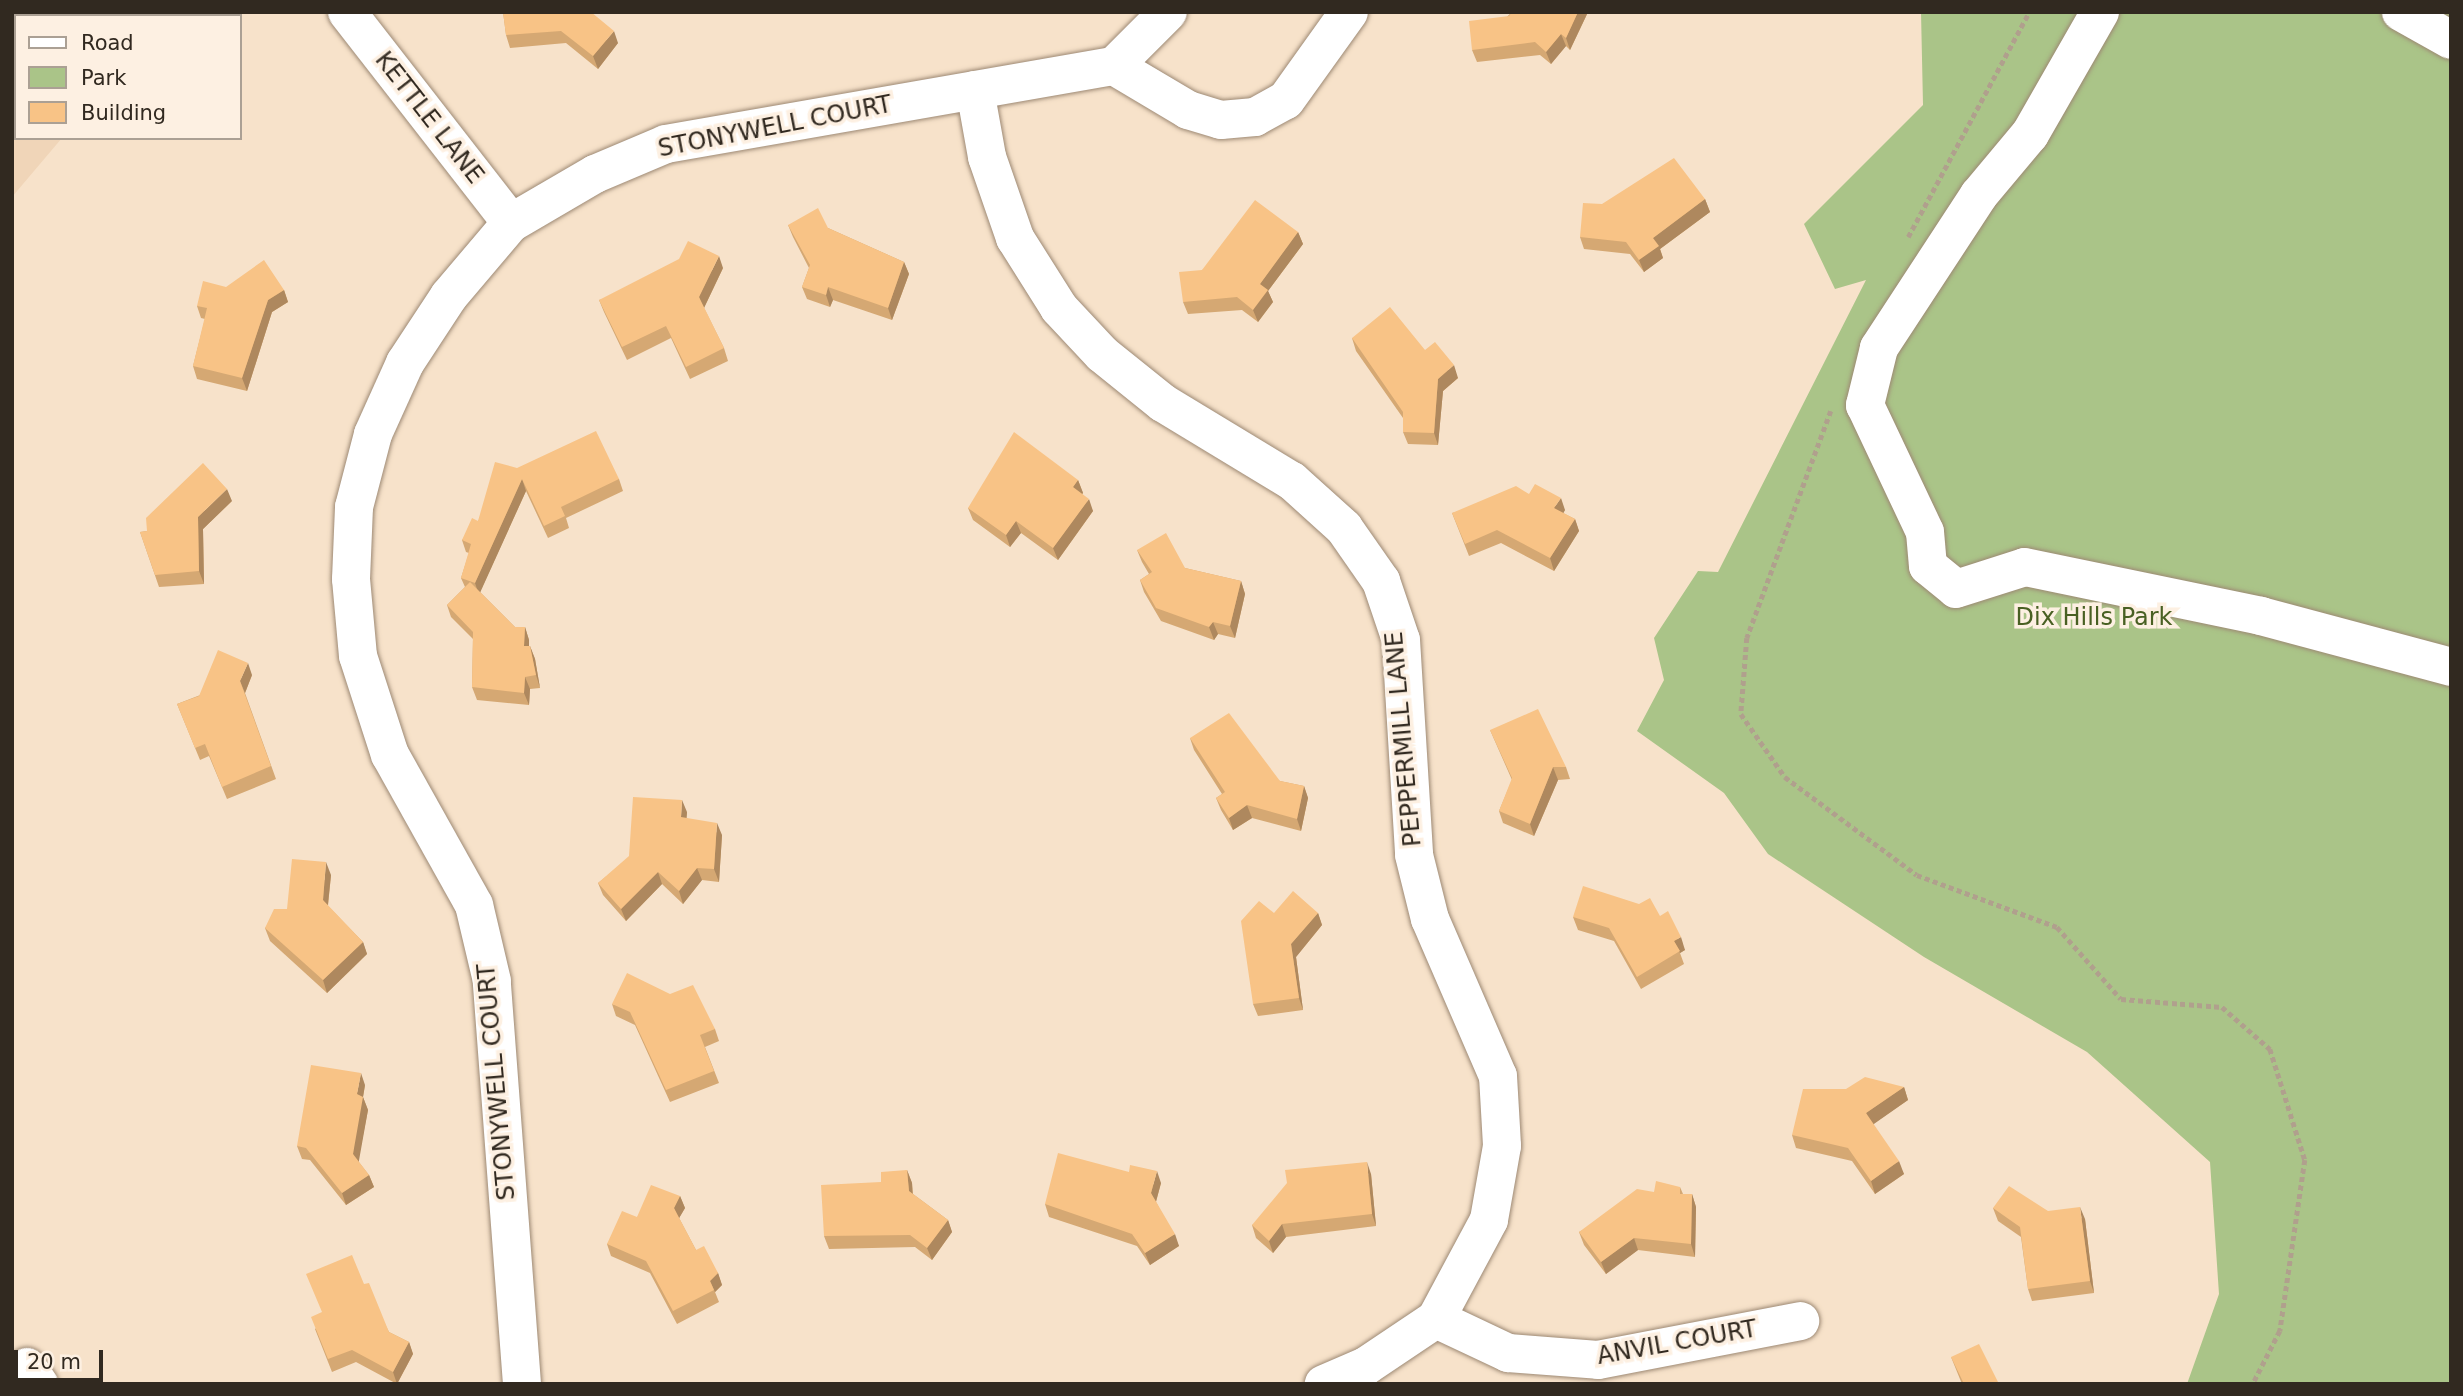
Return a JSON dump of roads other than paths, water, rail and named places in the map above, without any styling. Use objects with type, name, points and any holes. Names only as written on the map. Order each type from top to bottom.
[{"type":"street","name":"KETTLE LANE","points":[[347,12],[511,223]]},
{"type":"street","points":[[1168,12],[1114,66],[1188,110],[1221,120],[1255,117],[1286,100],[1349,12]]},
{"type":"street","points":[[2100,12],[2030,134],[1979,195],[1879,348],[1865,405],[1925,532],[1928,566],[1956,589],[2025,568],[2261,616],[2451,667]]},
{"type":"street","points":[[2402,12],[2451,40]]},
{"type":"street","name":"STONYWELL COURT","points":[[522,1384],[492,981],[474,905],[390,755],[358,656],[351,579],[354,507],[373,434],[405,363],[449,296],[511,223],[595,174],[666,144],[1114,66]]},
{"type":"street","name":"PEPPERMILL LANE","points":[[975,90],[987,157],[1015,238],[1059,308],[1102,354],[1163,403],[1292,481],[1345,528],[1381,581],[1401,640],[1413,855],[1430,919],[1498,1076],[1502,1146],[1489,1220],[1436,1319],[1366,1366],[1324,1384]]},
{"type":"street","name":"ANVIL COURT","points":[[1436,1319],[1508,1353],[1598,1360],[1800,1321]]},
{"type":"park label","name":"Dix Hills Park","points":[[2094,618]]}]
